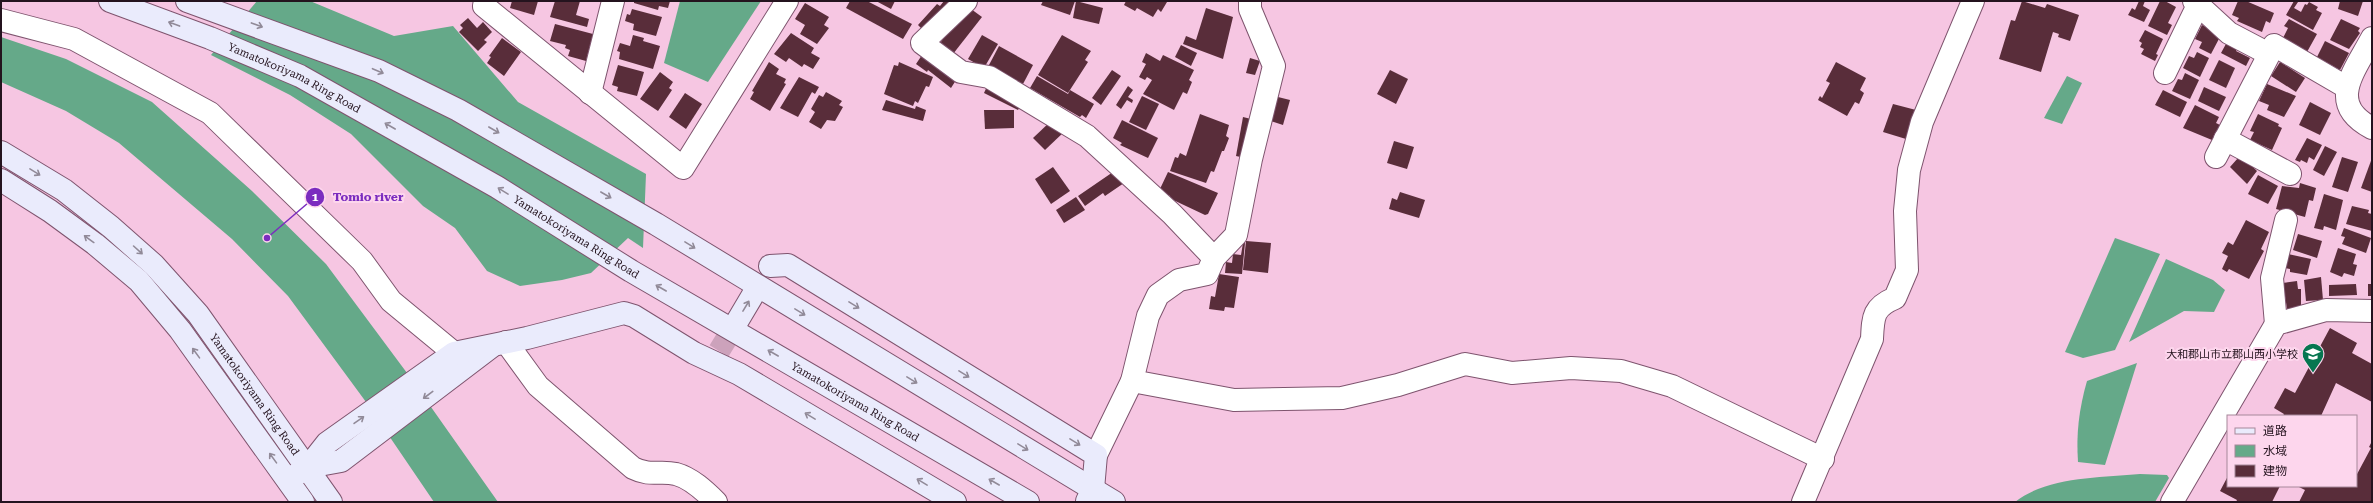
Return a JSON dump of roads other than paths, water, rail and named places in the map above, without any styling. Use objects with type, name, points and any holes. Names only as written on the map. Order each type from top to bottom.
[{"type":"main road","name":"Yamatokoriyama Ring Road","points":[[110,1],[210,38],[300,76],[497,187],[631,271],[1028,502]]},
{"type":"main road","points":[[187,1],[387,74],[458,110],[656,224],[1090,496],[1114,502]]},
{"type":"main road","name":"Yamatokoriyama Ring Road","points":[[1,152],[64,190],[111,227],[154,265],[198,314],[331,502]]},
{"type":"main road","points":[[1,180],[73,227],[139,281],[180,330],[303,502]]},
{"type":"main road","points":[[770,266],[788,265],[1096,455],[1090,496]]},
{"type":"main road","points":[[738,320],[754,293]]},
{"type":"main road","name":"Yamatokoriyama Ring Road","points":[[308,468],[327,443],[457,363],[500,344],[624,313],[634,316],[694,353],[716,356],[739,374],[956,502]]},
{"type":"main road","name":"Yamatokoriyama Ring Road","points":[[288,480],[308,468],[341,461],[457,363]]},
{"type":"street","points":[[485,1],[484,6],[683,168],[729,97],[787,1]]},
{"type":"street","points":[[590,93],[612,1]]},
{"type":"street","points":[[966,1],[922,43],[961,72],[989,77],[1087,136],[1172,214],[1214,258]]},
{"type":"street","points":[[1096,455],[1132,381],[1148,316],[1158,295],[1179,280],[1207,274],[1214,258],[1236,235],[1251,159],[1274,66],[1250,9],[1250,1]]},
{"type":"street","points":[[1803,502],[1823,459],[1872,339],[1873,318],[1881,304],[1895,298],[1907,270],[1905,212],[1909,170],[1922,122],[1974,1]]},
{"type":"street","points":[[2166,73],[2197,2],[2229,33],[2269,54]]},
{"type":"street","points":[[1,20],[74,39],[210,113],[362,261],[391,301],[457,363]]},
{"type":"street","points":[[2372,38],[2346,87],[2347,106],[2359,122],[2372,128]]},
{"type":"street","points":[[2290,174],[2220,148],[2274,44],[2346,87]]},
{"type":"street","points":[[2172,502],[2276,324],[2272,278],[2286,220]]},
{"type":"street","points":[[2276,324],[2326,310],[2372,311]]},
{"type":"street","points":[[500,344],[538,386],[633,468],[644,474],[675,474],[689,479],[716,502]]},
{"type":"street","points":[[1132,381],[1242,400],[1342,398],[1398,385],[1465,364],[1512,373],[1571,368],[1621,371],[1672,386],[1823,459]]},
{"type":"water","points":[[257,1],[310,1],[394,36],[453,26],[518,102],[646,174],[643,248],[628,238],[591,273],[562,280],[520,286],[487,271],[455,228],[423,206],[351,134],[290,95],[211,55]]},
{"type":"water","points":[[680,1],[761,1],[708,82],[664,63]]},
{"type":"water","points":[[1,37],[66,59],[152,102],[252,191],[326,264],[407,373],[498,502],[434,502],[366,402],[288,296],[232,239],[119,143],[66,111],[1,82]]},
{"type":"water","points":[[2067,76],[2082,83],[2062,124],[2044,118]]},
{"type":"water","points":[[2115,238],[2160,254],[2115,350],[2083,358],[2065,352]]},
{"type":"water","points":[[2166,259],[2213,280],[2225,290],[2214,312],[2184,311],[2129,342]]},
{"type":"water","points":[[2137,363],[2105,465],[2078,462],[2077,441],[2079,421],[2087,381]]},
{"type":"water","points":[[2140,474],[2167,475],[2169,478],[2155,502],[2015,502],[2028,493],[2059,483],[2092,478]]},
{"type":"tunnel","points":[[719,351],[738,320]]},
{"type":"place","name":"Tomio river","points":[[267,238]]},
{"type":"place","name":"大和郡山市立郡山西小学校","points":[[2313,374]]}]
